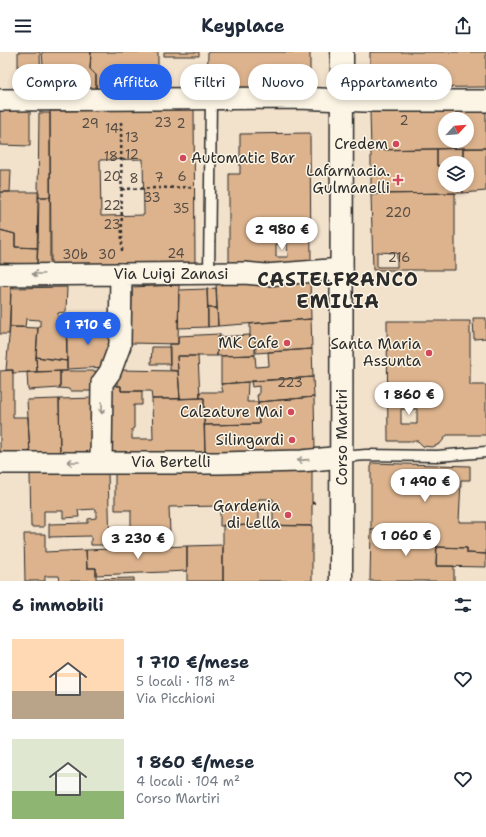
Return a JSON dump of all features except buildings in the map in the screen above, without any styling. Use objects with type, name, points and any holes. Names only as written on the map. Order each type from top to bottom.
[{"type":"main road","name":"Corso Martiri","points":[[342,52],[342,64]]},
{"type":"main road","name":"Corso Martiri","points":[[341,581],[342,100]]},
{"type":"street","points":[[0,100],[99,99]]},
{"type":"street","points":[[240,99],[326,99]]},
{"type":"street","points":[[342,100],[486,101]]},
{"type":"street","name":"Via Luigi Zanasi","points":[[0,275],[244,273],[266,275],[342,269]]},
{"type":"street","points":[[101,462],[102,383],[110,372],[120,345],[122,274]]},
{"type":"street","name":"Via Bertelli","points":[[0,463],[219,463],[302,461],[342,457]]},
{"type":"lane","points":[[209,274],[211,100]]},
{"type":"lane","points":[[342,457],[366,455],[437,456],[486,452]]},
{"type":"path","points":[[121,100],[122,274]]},
{"type":"path","points":[[122,189],[209,186]]},
{"type":"place","name":"Credem","points":[[396,144]]},
{"type":"place","name":"Automatic Bar","points":[[183,158]]},
{"type":"place","name":"Lafarmacia. Gulmanelli","points":[[398,180]]},
{"type":"place","name":"MK Cafe","points":[[287,343]]},
{"type":"place","name":"Santa Maria Assunta","points":[[429,353]]},
{"type":"place","name":"Calzature Mai","points":[[291,412]]},
{"type":"place","name":"Silingardi","points":[[292,440]]},
{"type":"place","name":"Gardenia di Lella","points":[[288,515]]},
{"type":"district","name":"CASTELFRANCO EMILIA","points":[[338,290]]}]
